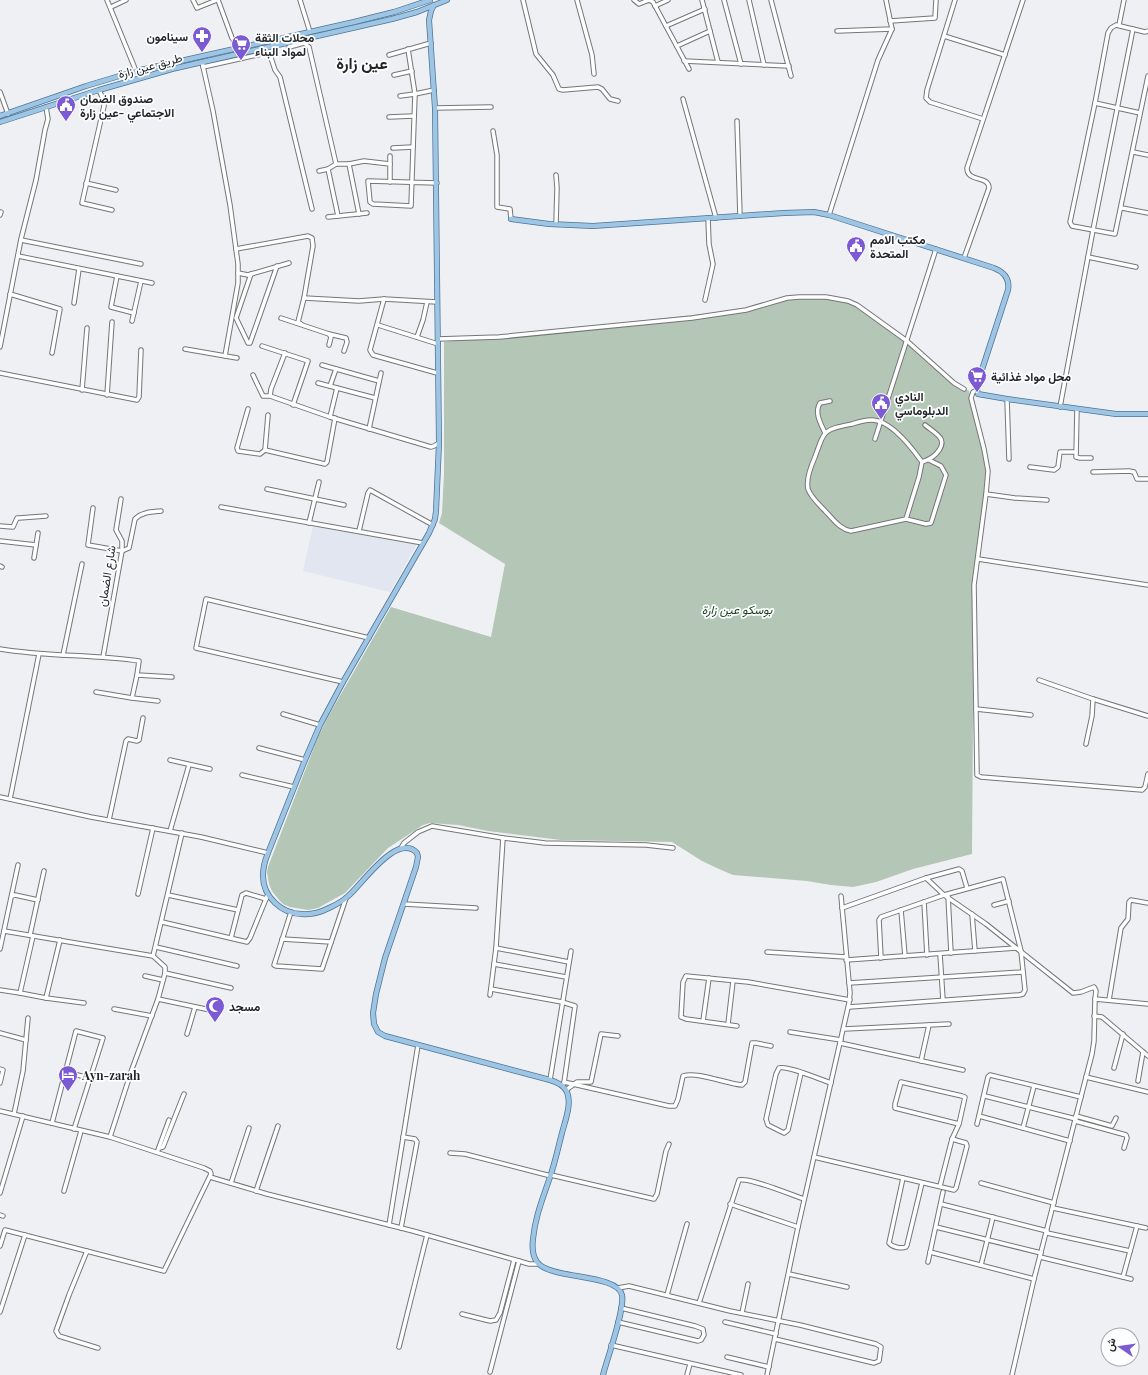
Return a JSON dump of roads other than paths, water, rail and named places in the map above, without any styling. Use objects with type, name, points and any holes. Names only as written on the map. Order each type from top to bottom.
[{"type":"main road","name":"طريق عين زارة","points":[[0,116],[86,86],[136,71],[394,12],[430,0]]},
{"type":"main road","name":"طريق عين زارة","points":[[0,122],[157,73],[202,65],[417,12],[447,0]]},
{"type":"main road","points":[[434,5],[429,20],[435,108],[439,442],[436,511],[433,525],[320,725],[304,760],[268,853],[263,877],[264,885],[274,903],[291,912],[302,914],[316,913],[346,898],[382,861],[393,852],[401,848],[408,848],[417,853],[418,857],[404,904],[382,968],[376,994],[373,1019],[376,1028],[381,1034],[390,1037],[550,1080],[564,1086],[568,1098],[568,1108],[551,1176],[538,1213],[533,1238],[533,1253],[537,1264],[547,1269],[608,1283],[618,1288],[622,1296],[621,1308],[603,1375]]},
{"type":"main road","points":[[417,12],[424,14],[429,20]]},
{"type":"main road","points":[[511,218],[556,224],[593,226],[808,212],[829,215],[964,258],[998,270],[1005,275],[1009,285],[978,382],[978,394],[1007,400],[1116,414],[1148,414]]},
{"type":"street","points":[[107,0],[136,71]]},
{"type":"street","points":[[111,7],[126,0]]},
{"type":"street","points":[[193,0],[197,8],[218,0],[232,38],[239,48]]},
{"type":"street","points":[[300,0],[310,32]]},
{"type":"street","points":[[522,0],[536,54],[553,75],[558,88],[563,90],[599,87],[604,90],[610,99],[618,101]]},
{"type":"street","points":[[577,0],[592,55],[594,74]]},
{"type":"street","points":[[634,0],[639,4],[650,0],[655,6],[689,70]]},
{"type":"street","points":[[655,6],[668,0]]},
{"type":"street","points":[[702,0],[718,62]]},
{"type":"street","points":[[724,0],[741,64]]},
{"type":"street","points":[[749,0],[764,65]]},
{"type":"street","points":[[771,0],[791,76]]},
{"type":"street","points":[[829,215],[878,60],[892,29],[886,0]]},
{"type":"street","points":[[890,20],[935,18],[936,0]]},
{"type":"street","points":[[955,0],[927,90],[926,98],[930,102],[983,119]]},
{"type":"street","points":[[964,258],[989,188],[987,182],[971,176],[967,171],[1023,0]]},
{"type":"street","points":[[1118,25],[1124,0]]},
{"type":"street","points":[[666,26],[705,9]]},
{"type":"street","points":[[1148,31],[1118,25],[1113,27],[1108,34],[1070,222],[1072,226],[1115,234],[1122,208],[1148,76]]},
{"type":"street","points":[[836,31],[892,29]]},
{"type":"street","points":[[1060,407],[1133,29]]},
{"type":"street","points":[[677,46],[710,31]]},
{"type":"street","points":[[944,36],[1005,55]]},
{"type":"street","points":[[232,38],[232,50]]},
{"type":"street","points":[[389,54],[431,42]]},
{"type":"street","points":[[289,46],[304,43],[309,47],[336,164]]},
{"type":"street","points":[[408,49],[415,94],[414,116],[412,182],[411,206],[373,204],[370,202],[368,181],[390,182],[412,182],[436,183]]},
{"type":"street","points":[[225,356],[238,283],[238,273],[236,249],[214,119],[202,65],[266,53],[270,55],[275,70],[280,77],[312,209]]},
{"type":"street","points":[[684,61],[789,66]]},
{"type":"street","points":[[394,75],[412,71]]},
{"type":"street","points":[[99,90],[104,101],[104,106],[82,204],[112,210]]},
{"type":"street","points":[[400,96],[434,90]]},
{"type":"street","points":[[0,92],[8,114]]},
{"type":"street","points":[[683,99],[716,218]]},
{"type":"street","points":[[1095,103],[1140,112]]},
{"type":"street","points":[[0,347],[21,240],[36,180],[46,130],[48,119],[46,107]]},
{"type":"street","points":[[435,108],[491,107]]},
{"type":"street","points":[[389,117],[414,116]]},
{"type":"street","points":[[737,121],[740,216]]},
{"type":"street","points":[[493,131],[498,155],[497,207],[510,209],[511,218]]},
{"type":"street","points":[[393,148],[413,147]]},
{"type":"street","points":[[1133,152],[1148,155]]},
{"type":"street","points":[[390,156],[390,182]]},
{"type":"street","points":[[319,171],[328,169],[336,164],[349,164],[367,161],[390,164]]},
{"type":"street","points":[[349,164],[359,214]]},
{"type":"street","points":[[328,169],[338,216]]},
{"type":"street","points":[[556,175],[556,224]]},
{"type":"street","points":[[86,183],[116,190]]},
{"type":"street","points":[[1122,208],[1148,213]]},
{"type":"street","points":[[328,217],[367,213]]},
{"type":"street","points":[[705,300],[713,264],[709,244],[708,218]]},
{"type":"street","points":[[236,249],[308,236],[312,238],[313,246],[304,298],[298,322],[301,324]]},
{"type":"street","points":[[21,240],[141,264]]},
{"type":"street","points":[[874,439],[936,249]]},
{"type":"street","points":[[18,256],[152,283]]},
{"type":"street","points":[[1088,256],[1136,267]]},
{"type":"street","points":[[238,273],[248,275],[290,263]]},
{"type":"street","points":[[251,274],[236,318],[248,343],[250,343],[277,266]]},
{"type":"street","points":[[74,302],[80,269]]},
{"type":"street","points":[[117,276],[111,306],[134,312]]},
{"type":"street","points":[[132,321],[141,281]]},
{"type":"street","points":[[10,294],[60,309],[52,353]]},
{"type":"street","points":[[378,325],[438,342],[664,321],[746,310],[787,298],[812,296],[837,299],[857,305],[907,341],[954,383],[964,389]]},
{"type":"street","points":[[304,298],[359,301],[384,299],[437,302]]},
{"type":"street","points":[[384,299],[370,350],[373,355],[437,373]]},
{"type":"street","points":[[417,337],[427,302]]},
{"type":"street","points":[[281,318],[346,338],[347,342],[344,351]]},
{"type":"street","points":[[107,395],[112,322]]},
{"type":"street","points":[[82,390],[87,328]]},
{"type":"street","points":[[329,334],[331,337],[329,345]]},
{"type":"street","points":[[262,346],[308,361],[293,405]]},
{"type":"street","points":[[185,349],[237,358]]},
{"type":"street","points":[[0,373],[138,400],[141,350]]},
{"type":"street","points":[[270,396],[271,389],[285,353]]},
{"type":"street","points":[[322,365],[379,382]]},
{"type":"street","points":[[330,386],[336,369]]},
{"type":"street","points":[[369,428],[381,373]]},
{"type":"street","points":[[253,375],[263,396],[270,396],[293,405],[431,446],[434,446],[439,442]]},
{"type":"street","points":[[318,383],[375,398]]},
{"type":"street","points":[[330,416],[337,388]]},
{"type":"street","points":[[977,390],[973,392],[971,398],[986,455],[988,471],[974,592],[976,772],[979,777],[1142,790],[1145,787],[1148,774]]},
{"type":"street","points":[[825,434],[817,408],[820,403],[830,400]]},
{"type":"street","points":[[1007,400],[1009,459]]},
{"type":"street","points":[[248,409],[237,450],[260,454],[264,450],[268,415]]},
{"type":"street","points":[[1077,409],[1076,456],[1077,458],[1090,458]]},
{"type":"street","points":[[264,450],[325,464],[327,462],[335,418]]},
{"type":"street","points":[[922,462],[892,428],[881,421],[870,420],[837,427],[828,430],[825,434],[811,468],[808,488],[811,494],[838,524],[846,530],[855,531],[906,519],[926,524],[931,523],[946,475],[942,466],[929,460]]},
{"type":"street","points":[[922,462],[929,460],[941,449],[943,441],[925,425]]},
{"type":"street","points":[[1030,467],[1054,470],[1058,467],[1060,452],[1076,452]]},
{"type":"street","points":[[906,519],[922,462]]},
{"type":"street","points":[[1094,472],[1129,471],[1134,472],[1137,479],[1148,479]]},
{"type":"street","points":[[310,523],[319,482]]},
{"type":"street","points":[[267,489],[344,505]]},
{"type":"street","points":[[359,531],[370,490],[433,525]]},
{"type":"street","points":[[986,494],[1047,500]]},
{"type":"street","name":"شارع الضمان","points":[[102,657],[122,551],[122,541],[116,530],[121,498]]},
{"type":"street","points":[[221,507],[423,543]]},
{"type":"street","points":[[93,508],[88,545],[122,551],[130,548],[136,519],[138,516],[161,510]]},
{"type":"street","points":[[0,526],[12,527],[17,518],[46,516]]},
{"type":"street","points":[[34,558],[38,533]]},
{"type":"street","points":[[0,541],[36,545]]},
{"type":"street","points":[[978,559],[1148,585]]},
{"type":"street","points":[[63,655],[82,564]]},
{"type":"street","points":[[343,682],[196,648],[206,599],[369,638]]},
{"type":"street","points":[[0,650],[139,661],[138,675],[132,698]]},
{"type":"street","points":[[10,799],[39,654]]},
{"type":"street","points":[[138,675],[172,677]]},
{"type":"street","points":[[1039,680],[1148,716]]},
{"type":"street","points":[[96,692],[158,701]]},
{"type":"street","points":[[1086,744],[1091,725],[1093,699]]},
{"type":"street","points":[[976,709],[1031,715]]},
{"type":"street","points":[[283,714],[320,725]]},
{"type":"street","points":[[109,820],[126,741],[128,739],[139,740],[143,718]]},
{"type":"street","points":[[259,748],[304,760]]},
{"type":"street","points":[[170,760],[210,769]]},
{"type":"street","points":[[170,831],[189,765]]},
{"type":"street","points":[[242,774],[294,787]]},
{"type":"street","points":[[0,797],[109,820],[182,833],[268,853]]},
{"type":"street","points":[[401,848],[404,842],[418,832],[432,826],[503,838],[552,844],[641,845],[673,848]]},
{"type":"street","points":[[138,894],[153,828]]},
{"type":"street","points":[[153,956],[182,833]]},
{"type":"street","points":[[490,995],[496,948],[503,838]]},
{"type":"street","points":[[0,949],[18,865]]},
{"type":"street","points":[[842,908],[926,878],[959,869],[962,871],[967,888]]},
{"type":"street","points":[[20,993],[44,871]]},
{"type":"street","points":[[926,878],[946,896],[1021,951],[1073,993],[1081,992],[1094,987],[1096,991],[1093,1048],[1034,1279],[1012,1375]]},
{"type":"street","points":[[849,1007],[1022,994],[1025,990],[1021,951],[1003,879],[967,888],[879,918],[881,958]]},
{"type":"street","points":[[231,938],[243,894],[266,899]]},
{"type":"street","points":[[162,922],[245,942],[248,941],[268,894]]},
{"type":"street","points":[[12,896],[15,895],[38,900]]},
{"type":"street","points":[[168,895],[238,910]]},
{"type":"street","points":[[768,1375],[798,1227],[849,1007],[849,983],[841,896]]},
{"type":"street","points":[[946,896],[951,953]]},
{"type":"street","points":[[291,912],[274,965],[322,968],[346,898]]},
{"type":"street","points":[[1109,1000],[1121,928],[1128,919],[1129,902],[1131,900],[1148,903]]},
{"type":"street","points":[[924,902],[928,955]]},
{"type":"street","points":[[994,905],[1009,902]]},
{"type":"street","points":[[404,904],[476,908]]},
{"type":"street","points":[[901,910],[905,956]]},
{"type":"street","points":[[972,914],[974,951]]},
{"type":"street","points":[[4,931],[153,956],[165,967],[158,999],[110,1137]]},
{"type":"street","points":[[46,998],[60,940]]},
{"type":"street","points":[[282,940],[331,942]]},
{"type":"street","points":[[156,947],[237,966]]},
{"type":"street","points":[[496,948],[569,962]]},
{"type":"street","points":[[767,952],[846,959],[928,955],[1016,948]]},
{"type":"street","points":[[550,1080],[571,951]]},
{"type":"street","points":[[940,954],[943,1000]]},
{"type":"street","points":[[494,964],[566,977]]},
{"type":"street","points":[[165,972],[231,988]]},
{"type":"street","points":[[849,983],[1023,972]]},
{"type":"street","points":[[145,976],[163,980]]},
{"type":"street","points":[[737,1026],[686,1019],[681,1016],[683,982],[686,976],[734,980],[850,1000]]},
{"type":"street","points":[[703,1021],[710,978]]},
{"type":"street","points":[[728,1024],[734,980]]},
{"type":"street","points":[[491,989],[572,1004],[575,1008],[564,1086]]},
{"type":"street","points":[[0,990],[84,1003]]},
{"type":"street","points":[[1095,998],[1148,1004]]},
{"type":"street","points":[[158,999],[215,1012]]},
{"type":"street","points":[[187,1034],[195,1007]]},
{"type":"street","points":[[114,1009],[152,1016]]},
{"type":"street","points":[[1094,1016],[1102,1016],[1148,1056]]},
{"type":"street","points":[[14,1114],[23,1071],[28,1018]]},
{"type":"street","points":[[844,1029],[949,1024]]},
{"type":"street","points":[[921,1061],[928,1025]]},
{"type":"street","points":[[52,1123],[76,1031],[103,1038],[74,1129]]},
{"type":"street","points":[[790,1032],[841,1041],[963,1070]]},
{"type":"street","points":[[0,1033],[26,1040]]},
{"type":"street","points":[[564,1086],[578,1082],[592,1082],[601,1034],[618,1036]]},
{"type":"street","points":[[1114,1068],[1123,1034]]},
{"type":"street","points":[[564,1086],[573,1084],[669,1106],[675,1106],[683,1076],[702,1076],[742,1085],[745,1082],[752,1043],[771,1046]]},
{"type":"street","points":[[389,1225],[418,1045]]},
{"type":"street","points":[[1138,1081],[1143,1052]]},
{"type":"street","points":[[801,1073],[788,1130],[786,1132],[781,1132],[768,1125],[766,1119],[776,1074],[780,1068],[782,1067],[801,1073],[831,1083]]},
{"type":"street","points":[[0,1069],[3,1070],[0,1083]]},
{"type":"street","points":[[65,1072],[90,1078]]},
{"type":"street","points":[[977,1124],[985,1096],[988,1077],[990,1075],[1081,1097]]},
{"type":"street","points":[[1086,1077],[1148,1092]]},
{"type":"street","points":[[940,1186],[952,1139],[959,1124],[964,1097],[901,1082],[895,1108],[959,1124]]},
{"type":"street","points":[[1023,1128],[1034,1086]]},
{"type":"street","points":[[159,1148],[163,1147],[184,1094]]},
{"type":"street","points":[[985,1096],[1112,1126],[1116,1118]]},
{"type":"street","points":[[0,1111],[110,1137],[208,1169],[211,1172],[210,1177],[164,1271],[0,1229]]},
{"type":"street","points":[[0,1193],[23,1116]]},
{"type":"street","points":[[979,1116],[1070,1141]]},
{"type":"street","points":[[1076,1118],[1126,1135],[1127,1138],[1124,1148]]},
{"type":"street","points":[[157,1152],[169,1120]]},
{"type":"street","points":[[256,1191],[278,1126]]},
{"type":"street","points":[[231,1183],[249,1128]]},
{"type":"street","points":[[64,1191],[81,1131]]},
{"type":"street","points":[[401,1228],[417,1142],[415,1139],[403,1137]]},
{"type":"street","points":[[814,1157],[953,1190],[956,1188],[967,1146],[966,1143],[952,1139]]},
{"type":"street","points":[[450,1153],[465,1154],[551,1176],[654,1199],[657,1194],[666,1151],[669,1144]]},
{"type":"street","points":[[210,1177],[256,1191],[401,1228],[529,1264],[537,1264]]},
{"type":"street","points":[[903,1178],[889,1243],[891,1245],[906,1248],[922,1183]]},
{"type":"street","points":[[699,1303],[730,1204],[740,1179],[804,1200]]},
{"type":"street","points":[[981,1183],[1054,1203]]},
{"type":"street","points":[[928,1262],[943,1192]]},
{"type":"street","points":[[730,1204],[798,1227]]},
{"type":"street","points":[[941,1204],[1047,1232],[1130,1251]]},
{"type":"street","points":[[1053,1208],[1146,1228]]},
{"type":"street","points":[[981,1265],[993,1217]]},
{"type":"street","points":[[667,1295],[687,1224]]},
{"type":"street","points":[[1123,1277],[1136,1226]]},
{"type":"street","points":[[936,1227],[1131,1279]]},
{"type":"street","points":[[0,1246],[5,1230]]},
{"type":"street","points":[[0,1312],[25,1235]]},
{"type":"street","points":[[399,1347],[427,1235]]},
{"type":"street","points":[[87,1251],[66,1301],[56,1331],[59,1336],[98,1348]]},
{"type":"street","points":[[930,1252],[1034,1279]]},
{"type":"street","points":[[462,1314],[490,1321],[496,1320],[500,1313],[514,1260]]},
{"type":"street","points":[[490,1372],[519,1261]]},
{"type":"street","points":[[789,1274],[847,1287]]},
{"type":"street","points":[[742,1313],[748,1284]]},
{"type":"street","points":[[618,1288],[629,1286],[800,1325],[876,1344],[882,1347],[882,1349],[878,1361],[874,1363],[775,1339]]},
{"type":"street","points":[[618,1322],[698,1341],[702,1340],[704,1335],[703,1329],[695,1326],[621,1308]]},
{"type":"street","points":[[725,1322],[776,1334]]},
{"type":"street","points":[[611,1345],[741,1375]]},
{"type":"street","points":[[727,1357],[769,1367]]},
{"type":"street","points":[[687,1375],[690,1364]]},
{"type":"place","name":"سينامون","points":[[202,53]]},
{"type":"place","name":"محلات الثقة لمواد البناء","points":[[241,61]]},
{"type":"place","name":"صندوق الضمان الاجتماعي -عين زارة","points":[[66,122]]},
{"type":"place","name":"مكتب الامم المتحدة","points":[[856,263]]},
{"type":"place","name":"محل مواد غذائية","points":[[977,393]]},
{"type":"place","name":"النادي الدبلوماسي","points":[[881,420]]},
{"type":"place","name":"مسجد","points":[[215,1023]]},
{"type":"place","name":"Ayn-zarah","points":[[68,1092]]},
{"type":"district","name":"عين زارة","points":[[362,62]]},
{"type":"park label","name":"بوسكو عين زارة","points":[[737,609]]}]
